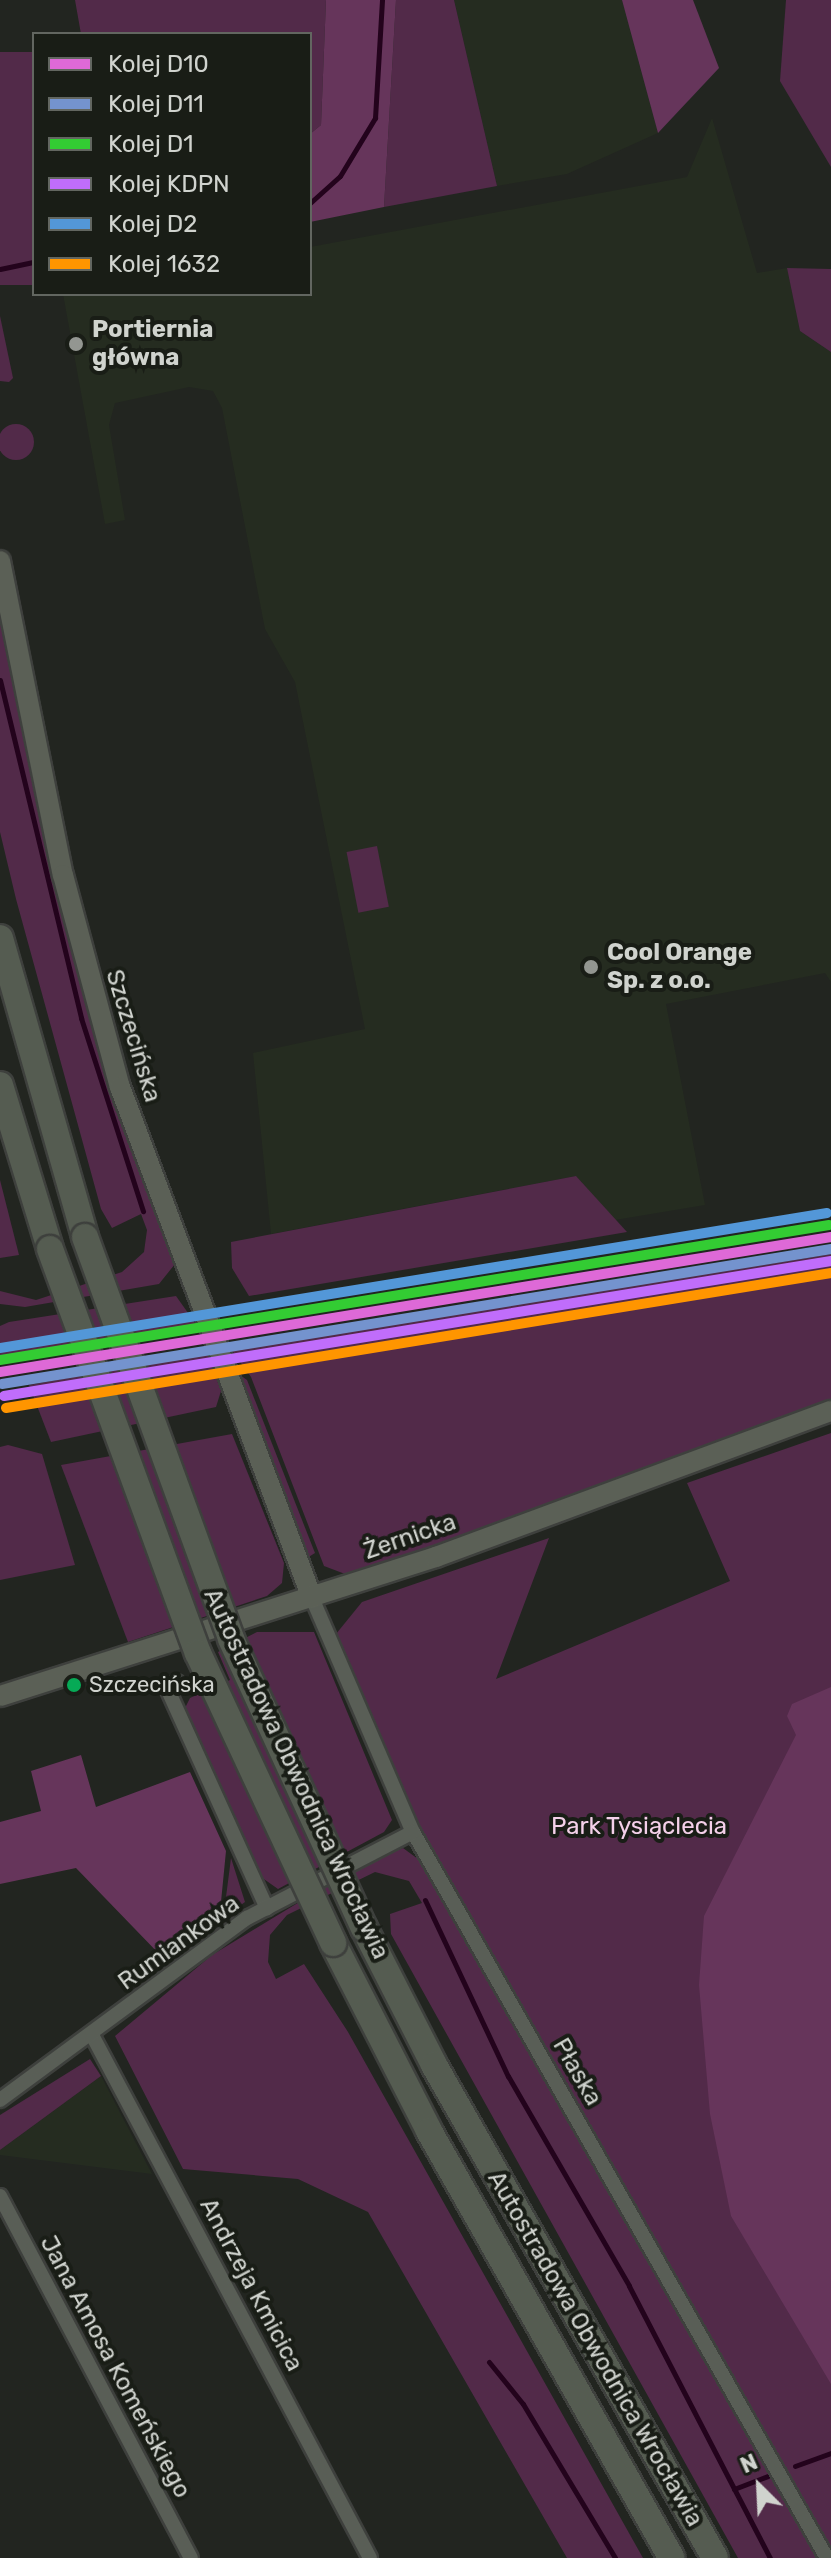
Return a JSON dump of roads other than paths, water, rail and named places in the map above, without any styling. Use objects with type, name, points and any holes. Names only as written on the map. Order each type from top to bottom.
[{"type":"highway","name":"Autostradowa Obwodnica Wrocławia","points":[[0,938],[85,1237],[231,1639],[364,1928],[441,2079],[715,2558]]},
{"type":"highway","name":"Autostradowa Obwodnica Wrocławia","points":[[0,1085],[50,1249],[187,1625],[333,1943],[429,2131],[672,2558]]},
{"type":"street","name":"Szczecińska","points":[[0,561],[63,875],[120,1087],[312,1598]]},
{"type":"street","name":"Żernicka","points":[[0,1696],[312,1598],[831,1411]]},
{"type":"street","name":"Płaska","points":[[312,1598],[413,1832],[827,2558]]},
{"type":"street","name":"Rumiankowa","points":[[0,2100],[267,1908],[172,1685]]},
{"type":"street","points":[[267,1908],[413,1832]]},
{"type":"street","name":"Andrzeja Kmicica","points":[[92,2035],[370,2558]]},
{"type":"street","name":"Jana Amosa Komeńskiego","points":[[0,2196],[191,2558]]},
{"type":"waterway","points":[[312,201],[340,176],[375,118],[382,0]]},
{"type":"waterway","points":[[0,269],[32,262]]},
{"type":"waterway","points":[[0,680],[81,1018],[143,1211]]},
{"type":"waterway","points":[[0,1358],[46,1350]]},
{"type":"waterway","points":[[425,1900],[508,2076],[629,2286],[770,2558]]},
{"type":"waterway","points":[[489,2362],[523,2404],[615,2558]]},
{"type":"waterway","points":[[795,2466],[831,2453]]},
{"type":"waterway","points":[[734,2489],[768,2476]]},
{"type":"rail line","name":"D2","points":[[0,1348],[827,1213]]},
{"type":"rail line","name":"D1","points":[[0,1360],[829,1225]]},
{"type":"rail line","name":"D10","points":[[0,1372],[831,1237]]},
{"type":"rail line","name":"D11","points":[[2,1384],[831,1249]]},
{"type":"rail line","name":"KDPN","points":[[4,1396],[831,1261]]},
{"type":"rail line","name":"1632","points":[[6,1408],[831,1273]]},
{"type":"place","name":"Portiernia główna","points":[[76,344]]},
{"type":"place","name":"Cool Orange Sp. z o.o.","points":[[591,967]]},
{"type":"place","name":"Szczecińska","points":[[74,1685]]},
{"type":"park label","name":"Park Tysiąclecia","points":[[639,1827]]}]
